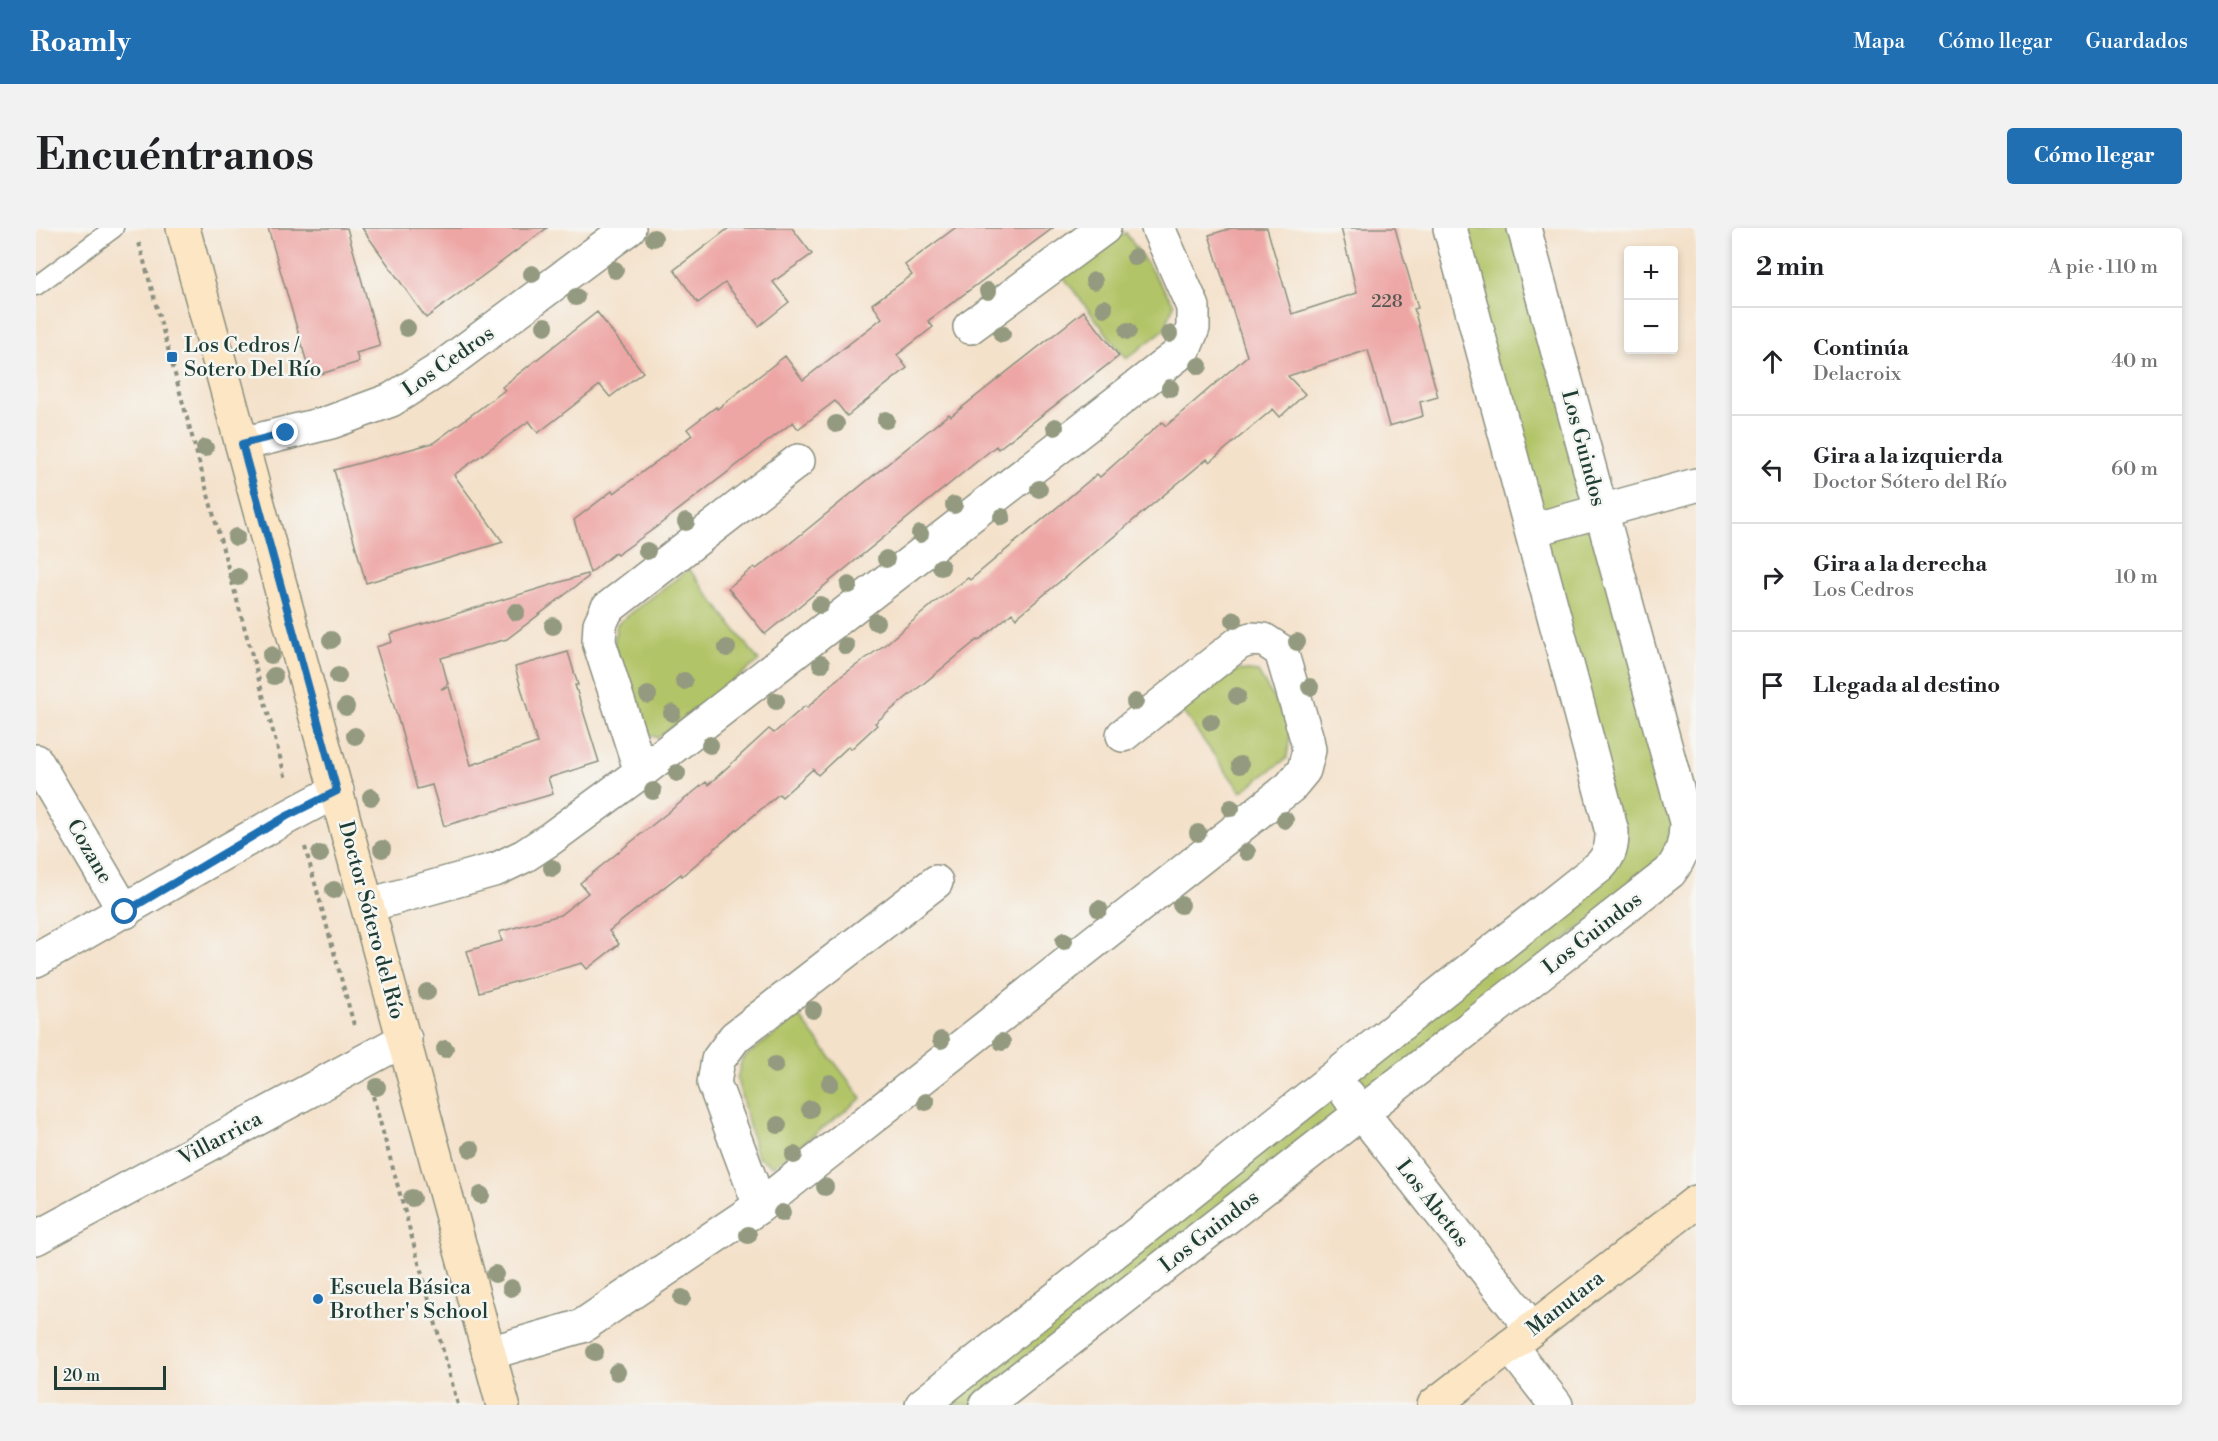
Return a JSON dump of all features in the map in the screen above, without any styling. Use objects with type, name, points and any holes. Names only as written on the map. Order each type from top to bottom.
[{"type":"main road","name":"Doctor Sótero del Río","points":[[183,228],[369,905],[502,1405]]},
{"type":"main road","name":"Manutara","points":[[1434,1405],[1696,1202]]},
{"type":"street","name":"Los Cedros","points":[[242,444],[331,422],[361,413],[391,400],[437,371],[629,228]]},
{"type":"street","points":[[969,327],[1104,228]]},
{"type":"street","points":[[369,905],[462,880],[506,864],[550,839],[641,772],[1184,350],[1193,328],[1193,307],[1158,228]]},
{"type":"street","name":"Los Guindos","points":[[922,1405],[1608,858],[1612,846],[1612,832],[1450,228]]},
{"type":"street","name":"Los Guindos","points":[[986,1405],[1670,872],[1678,862],[1683,849],[1686,822],[1524,228]]},
{"type":"street","points":[[641,772],[599,642],[600,624],[607,609],[798,461]]},
{"type":"street","points":[[1532,530],[1696,485]]},
{"type":"street","points":[[489,1353],[582,1326],[760,1206],[1290,787],[1304,770],[1308,760],[1307,739],[1281,651],[1264,640],[1251,639],[1239,643],[1123,735]]},
{"type":"street","name":"Cozane","points":[[36,761],[125,912]]},
{"type":"street","points":[[36,960],[125,912],[287,816],[337,791]]},
{"type":"street","points":[[760,1206],[714,1083],[718,1060],[735,1037],[936,882]]},
{"type":"street","name":"Villarrica","points":[[36,1238],[405,1039]]},
{"type":"street","name":"Los Abetos","points":[[1334,1077],[1362,1112],[1521,1338],[1556,1405]]},
{"type":"lane","points":[[36,286],[114,228]]},
{"type":"green space","points":[[1452,228],[1521,228],[1679,849],[975,1405],[930,1405],[1608,865]]},
{"type":"green space","points":[[1126,233],[1174,304],[1165,329],[1126,359],[1061,274],[1103,242]]},
{"type":"green space","points":[[689,569],[759,661],[657,738],[641,731],[614,645],[617,624]]},
{"type":"green space","points":[[1238,670],[1258,672],[1291,728],[1287,758],[1241,792],[1182,711]]},
{"type":"green space","points":[[799,1016],[862,1098],[773,1166],[757,1157],[737,1079],[742,1059]]},
{"type":"building","points":[[268,228],[347,228],[380,346],[356,353],[359,362],[311,377]]},
{"type":"building","points":[[362,228],[547,228],[426,318]]},
{"type":"building","points":[[729,228],[792,228],[812,254],[773,282],[789,302],[759,326],[725,283],[698,303],[674,270]]},
{"type":"building","points":[[955,228],[1053,228],[928,321],[933,327],[897,355],[907,368],[847,416],[835,401],[798,429],[793,422],[655,528],[617,555],[615,553],[590,573],[574,520],[692,435],[687,429],[716,407],[717,409],[785,356],[803,380],[882,318],[872,304],[912,275],[905,265]]},
{"type":"building","points":[[1232,228],[1267,228],[1292,314],[1357,293],[1341,228],[1395,228],[1418,308],[1414,309],[1438,397],[1420,402],[1423,416],[1389,426],[1368,350],[1288,376],[1305,394],[1280,417],[1273,409],[1210,462],[1207,459],[1016,618],[1012,613],[977,640],[875,723],[877,725],[851,749],[849,746],[818,775],[813,769],[782,797],[779,794],[682,876],[681,874],[609,931],[619,944],[587,969],[582,963],[479,992],[467,951],[502,941],[499,932],[560,915],[588,893],[580,883],[706,782],[708,785],[769,729],[774,733],[805,706],[807,708],[836,680],[887,643],[934,603],[968,578],[970,580],[1097,474],[1100,477],[1162,422],[1166,426],[1247,356],[1209,235]]},
{"type":"building","points":[[1084,311],[1119,356],[998,449],[996,446],[765,634],[728,588],[754,567],[756,569],[788,545],[949,414],[951,416]]},
{"type":"building","points":[[597,312],[643,372],[610,397],[600,385],[538,433],[529,421],[454,475],[503,542],[366,583],[334,470],[433,443],[505,390],[502,387]]},
{"type":"building","points":[[587,574],[588,577],[507,639],[441,658],[448,684],[441,689],[449,687],[471,765],[537,743],[515,667],[568,652],[578,685],[575,685],[599,762],[548,778],[553,794],[444,826],[432,785],[417,789],[376,647],[392,642],[390,634]]},
{"type":"place","name":"Los Cedros / Sotero Del Río","points":[[172,357]]},
{"type":"place","name":"Escuela Básica Brother's School","points":[[318,1299]]},
{"type":"route","points":[[125,912],[287,816],[337,791],[242,444],[286,433]]}]
